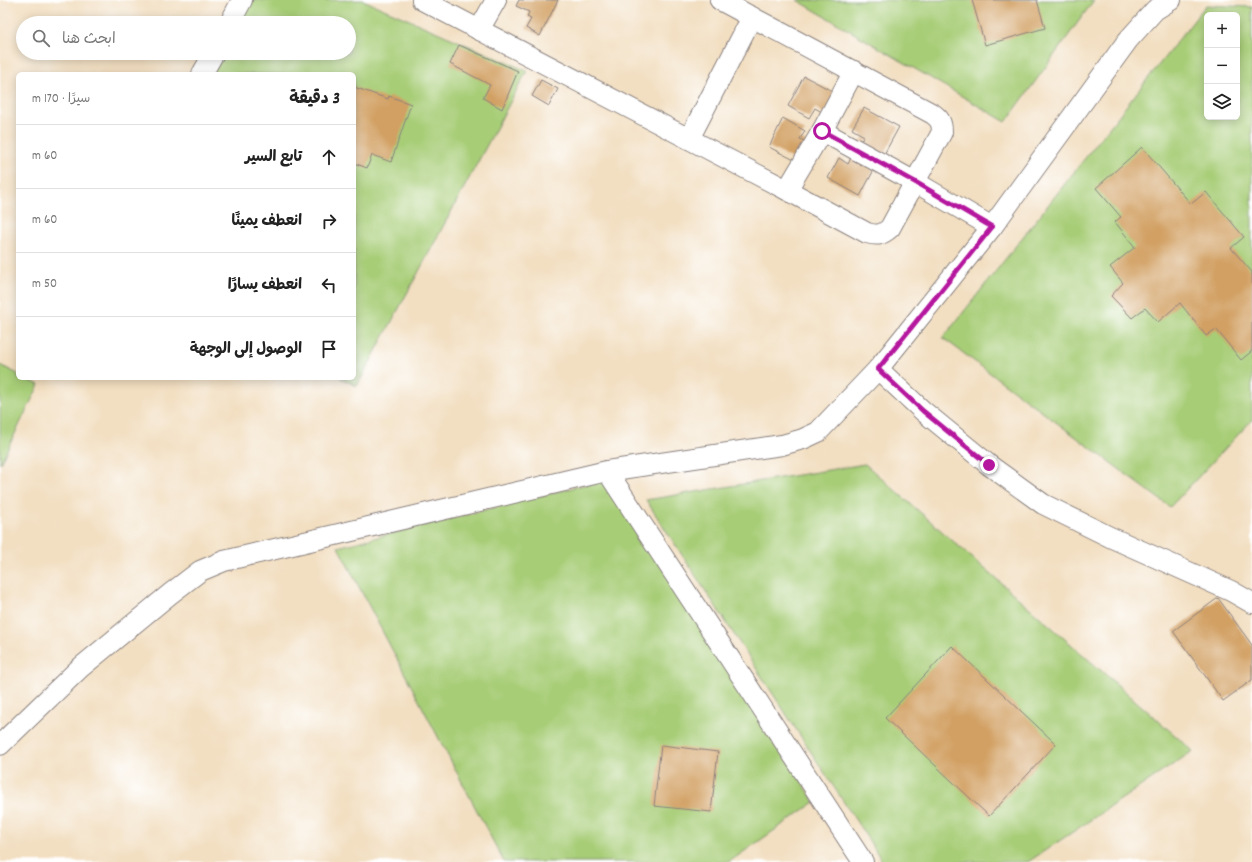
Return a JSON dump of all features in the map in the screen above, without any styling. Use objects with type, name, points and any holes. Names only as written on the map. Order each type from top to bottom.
[{"type":"street","points":[[234,16],[242,0]]},
{"type":"street","points":[[422,0],[867,233],[877,236],[884,233],[890,228],[942,132],[942,125],[939,118],[720,0]]},
{"type":"street","points":[[479,30],[496,0]]},
{"type":"street","points":[[0,745],[80,668],[170,594],[200,571],[224,561],[608,471],[782,445],[803,439],[818,432],[878,369],[992,227],[1128,40],[1155,10],[1171,0]]},
{"type":"street","points":[[689,139],[752,17]]},
{"type":"street","points":[[203,72],[210,60]]},
{"type":"street","points":[[787,190],[822,131],[854,71]]},
{"type":"street","points":[[822,131],[915,182],[992,227]]},
{"type":"street","points":[[878,369],[929,416],[989,465],[1043,504],[1231,591],[1252,603]]},
{"type":"street","points":[[608,471],[863,862]]},
{"type":"green space","points":[[248,0],[363,0],[527,71],[357,386],[344,380],[356,380],[356,72],[209,72],[215,60],[356,60],[356,16],[239,16]]},
{"type":"green space","points":[[797,0],[1094,0],[1006,122]]},
{"type":"green space","points":[[1206,5],[1252,7],[1252,420],[1170,507],[943,338]]},
{"type":"green space","points":[[0,365],[16,373],[16,380],[29,380],[39,385],[0,464]]},
{"type":"green space","points":[[865,464],[1193,751],[1028,862],[883,862],[646,500]]},
{"type":"green space","points":[[607,479],[815,802],[729,862],[504,862],[338,547]]},
{"type":"building","points":[[519,0],[558,0],[540,36],[526,28],[531,19],[527,17],[529,12],[516,6]]},
{"type":"building","points":[[972,0],[1037,0],[1045,28],[985,45]]},
{"type":"building","points":[[459,45],[518,71],[502,109],[483,98],[490,85],[450,64]]},
{"type":"building","points":[[804,76],[836,93],[825,114],[815,108],[809,118],[788,106]]},
{"type":"building","points":[[541,80],[558,89],[549,106],[532,96]]},
{"type":"building","points":[[356,88],[388,99],[389,96],[411,104],[391,162],[372,155],[367,168],[356,164]]},
{"type":"building","points":[[864,108],[899,127],[882,158],[859,144],[864,136],[852,129]]},
{"type":"building","points":[[783,118],[805,131],[800,139],[810,144],[800,163],[769,147]]},
{"type":"building","points":[[1142,147],[1191,204],[1206,192],[1244,237],[1231,248],[1252,272],[1252,351],[1241,360],[1216,329],[1206,336],[1180,303],[1158,322],[1145,308],[1132,318],[1111,296],[1123,283],[1110,267],[1135,247],[1115,222],[1121,217],[1096,188]]},
{"type":"building","points":[[852,156],[875,168],[860,196],[828,178],[839,158],[848,164]]},
{"type":"building","points":[[1218,598],[1252,645],[1252,680],[1223,701],[1173,631]]},
{"type":"building","points":[[952,646],[1056,744],[989,816],[885,718]]},
{"type":"building","points":[[661,745],[718,752],[711,812],[654,806]]},
{"type":"route","points":[[822,131],[915,182],[992,227],[878,369],[923,411],[989,465]]}]
